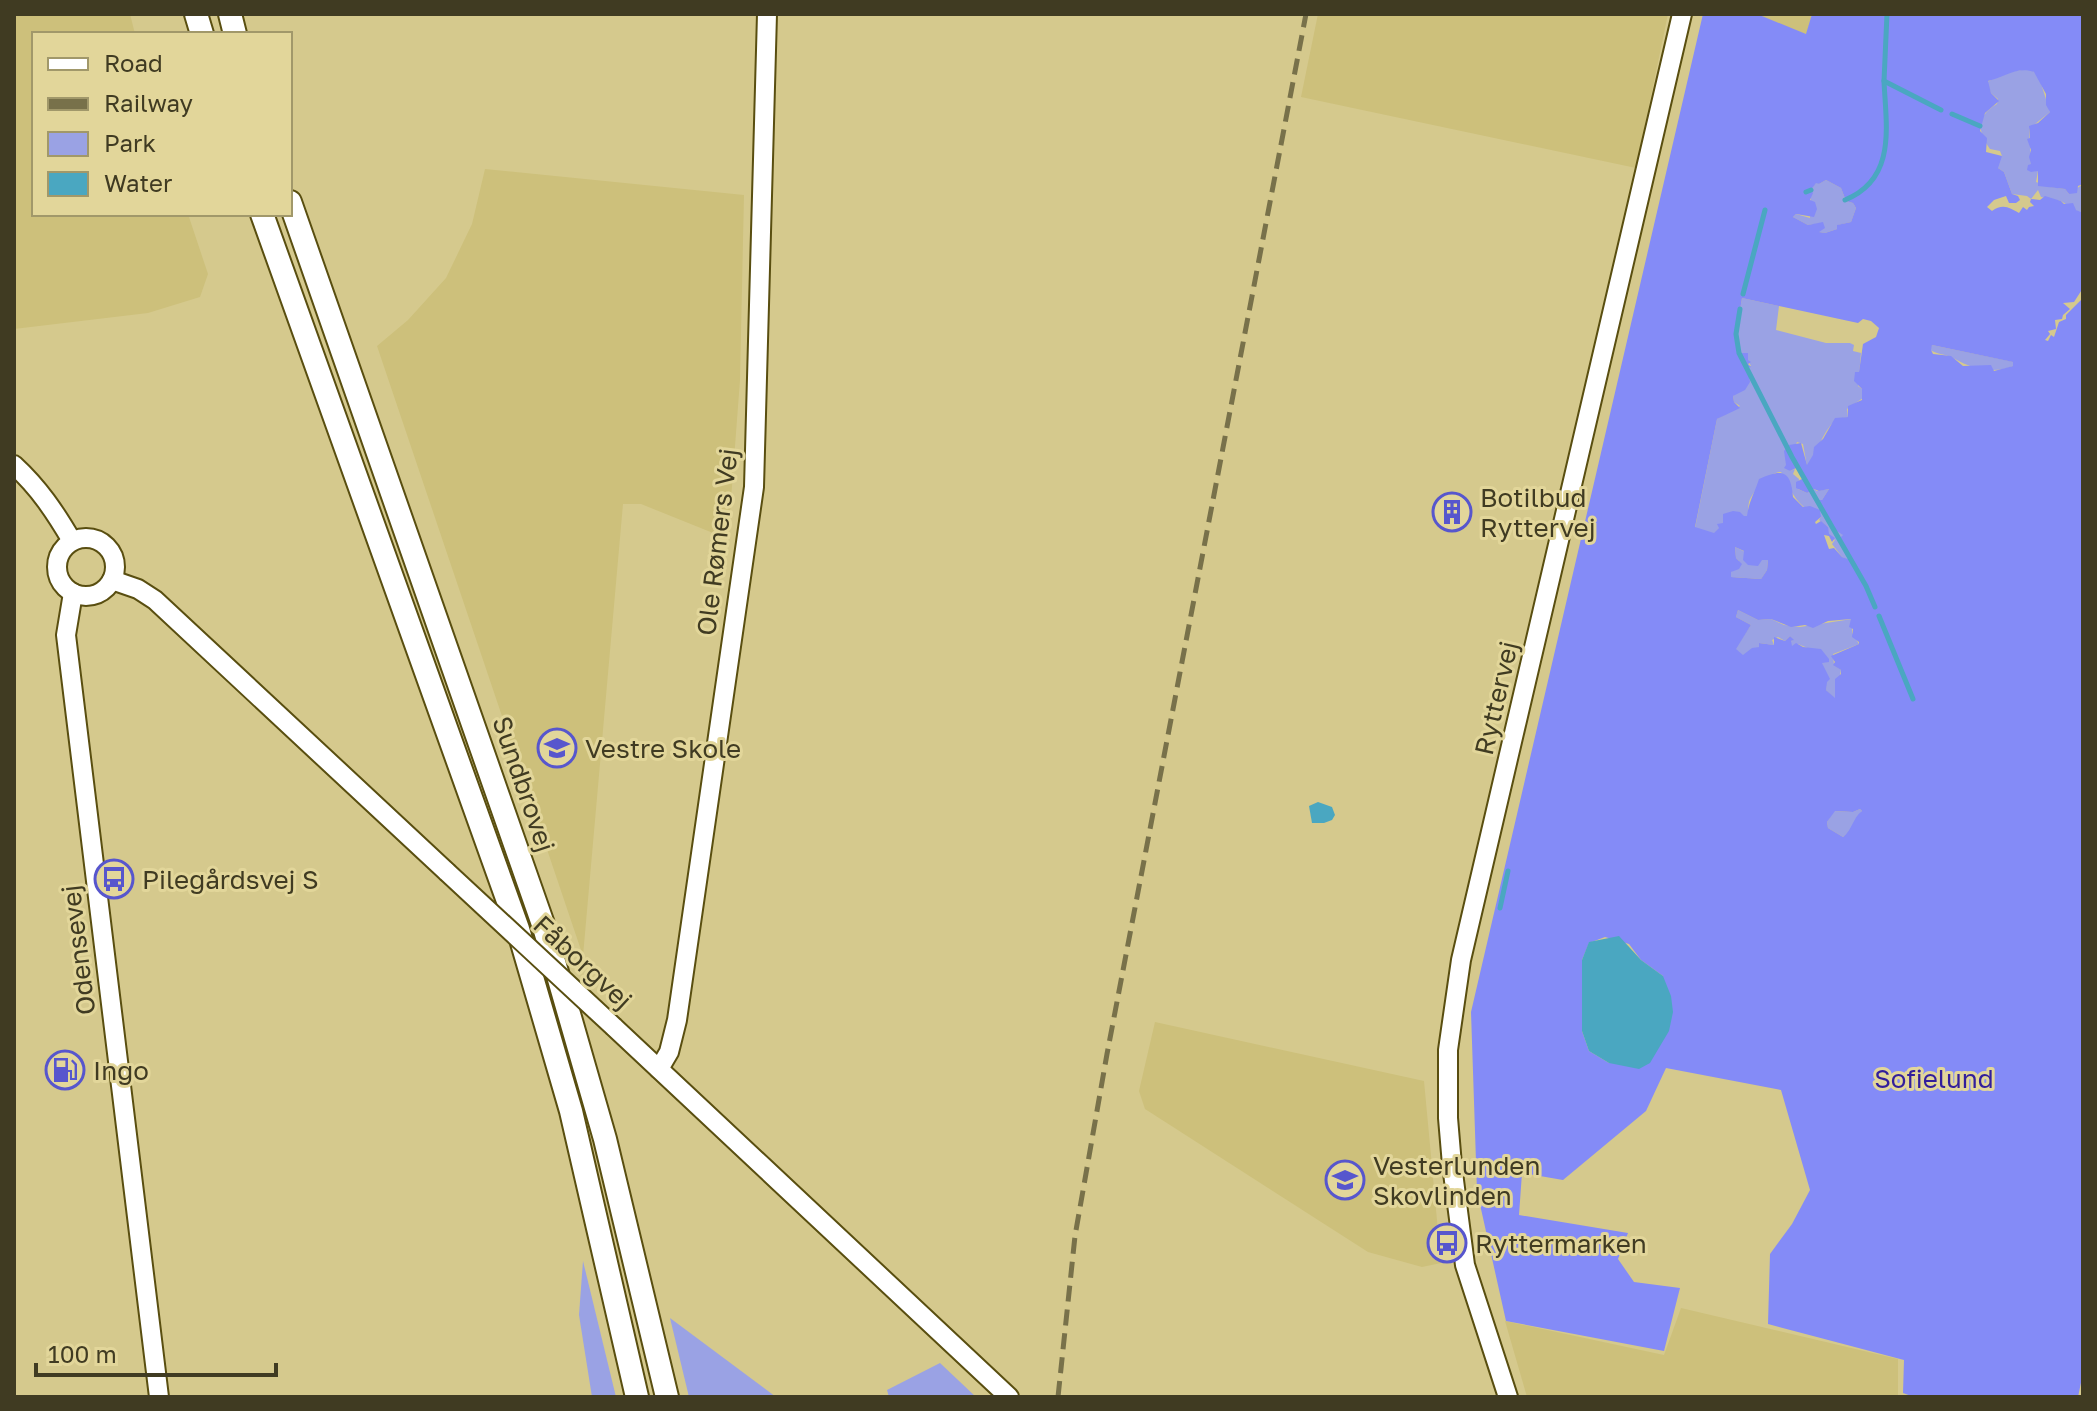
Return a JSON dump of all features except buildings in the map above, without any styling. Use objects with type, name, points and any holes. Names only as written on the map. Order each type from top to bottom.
[{"type":"main road","name":"Sundbrovej","points":[[292,208],[544,927],[605,1139],[667,1397]]},
{"type":"main road","name":"Sundbrovej","points":[[263,216],[518,929],[571,1111],[637,1397]]},
{"type":"street","name":"Ole Rømers Vej","points":[[659,1069],[669,1052],[677,1020],[754,487],[767,14]]},
{"type":"street","name":"Ryttervej","points":[[1508,1397],[1465,1265],[1448,1118],[1448,1050],[1461,960],[1682,14]]},
{"type":"street","points":[[14,465],[53,508],[72,541]]},
{"type":"street","points":[[94,539],[104,545],[114,561],[112,580],[91,595],[73,593],[60,580],[57,563],[65,547],[72,541],[94,539]]},
{"type":"street","name":"Fåborgvej","points":[[112,580],[138,589],[155,600],[1009,1397]]},
{"type":"street","name":"Odensevej","points":[[73,593],[66,635],[159,1397]]},
{"type":"shaded area","points":[[14,14],[130,14],[134,32],[32,32],[32,216],[189,216],[208,274],[200,297],[148,313],[14,329]]},
{"type":"shaded area","points":[[1318,14],[1668,14],[1636,168],[1301,97]]},
{"type":"shaded area","points":[[1756,14],[1812,14],[1807,35]]},
{"type":"shaded area","name":"Vestre Skole","points":[[485,169],[744,195],[740,380],[728,539],[641,504],[623,504],[583,956],[377,346],[408,320],[446,278],[472,224]]},
{"type":"shaded area","name":"Vesterlunden Skovlinden","points":[[1155,1022],[1424,1081],[1441,1263],[1422,1267],[1368,1252],[1145,1109],[1139,1091]]},
{"type":"shaded area","points":[[1681,1308],[1898,1359],[1898,1397],[1527,1397],[1505,1321],[1664,1355]]},
{"type":"green space","name":"Sofielund","points":[[1703,14],[1757,14],[1806,34],[1812,14],[2083,14],[2083,184],[2078,186],[2077,193],[2038,186],[2038,171],[2027,170],[2031,164],[2027,139],[2030,138],[2029,126],[2038,123],[2050,112],[2046,94],[2034,72],[2016,71],[1988,81],[1991,93],[1999,101],[1985,113],[1980,131],[1987,138],[1986,152],[2002,156],[1998,168],[2004,172],[2012,194],[2020,200],[2009,203],[2006,196],[1994,200],[1987,207],[1992,211],[2003,207],[2019,213],[2023,207],[2027,210],[2034,206],[2031,199],[2040,200],[2045,196],[2064,204],[2073,203],[2076,210],[2083,213],[2083,288],[2074,302],[2063,303],[2070,309],[2062,319],[2055,320],[2056,329],[2048,331],[2050,334],[2045,340],[2048,341],[2051,335],[2054,337],[2059,322],[2066,319],[2066,315],[2083,298],[2083,1373],[2078,1397],[1914,1397],[1903,1393],[1904,1360],[1768,1324],[1770,1254],[1792,1224],[1810,1190],[1781,1090],[1666,1068],[1646,1111],[1563,1180],[1522,1173],[1519,1215],[1628,1233],[1618,1259],[1634,1282],[1680,1288],[1664,1351],[1506,1321],[1477,1191],[1471,1012]],"holes":[[[1826,180],[1841,188],[1846,201],[1856,208],[1851,222],[1837,225],[1837,229],[1825,233],[1819,232],[1825,228],[1823,222],[1808,225],[1793,217],[1796,214],[1814,217],[1817,209],[1815,202],[1810,200],[1811,190],[1816,183]],[[1742,298],[1858,323],[1863,319],[1879,328],[1876,337],[1863,344],[1859,372],[1855,372],[1854,381],[1862,389],[1862,400],[1848,406],[1848,417],[1835,418],[1823,439],[1814,447],[1807,465],[1801,443],[1789,445],[1784,451],[1784,468],[1790,471],[1798,467],[1804,478],[1796,482],[1796,488],[1807,493],[1814,489],[1829,489],[1822,500],[1816,500],[1833,529],[1843,535],[1839,539],[1851,560],[1842,557],[1834,548],[1829,549],[1824,535],[1829,536],[1832,542],[1835,538],[1821,521],[1816,524],[1821,517],[1820,510],[1803,507],[1793,497],[1790,481],[1783,474],[1759,479],[1747,516],[1733,511],[1723,514],[1723,523],[1717,524],[1719,528],[1714,533],[1695,527],[1717,419],[1740,408],[1733,396],[1745,390],[1750,382],[1748,353],[1739,353],[1736,334]],[[1932,345],[2013,362],[2013,366],[1994,371],[1991,365],[1963,366],[1951,356],[1933,354]],[[1735,547],[1744,551],[1743,560],[1748,565],[1758,566],[1762,560],[1768,560],[1767,570],[1761,579],[1731,577],[1731,572],[1742,564],[1736,558]],[[1738,610],[1758,620],[1771,619],[1791,627],[1805,625],[1813,628],[1828,621],[1851,619],[1849,627],[1853,629],[1852,637],[1859,644],[1831,656],[1835,662],[1833,665],[1841,670],[1835,679],[1835,698],[1826,690],[1830,679],[1822,663],[1829,662],[1829,659],[1821,649],[1796,643],[1792,646],[1791,641],[1794,640],[1790,636],[1785,641],[1774,637],[1774,645],[1759,643],[1759,647],[1743,655],[1736,649],[1751,625],[1736,617]],[[1835,811],[1862,811],[1843,837],[1828,828],[1827,822]],[[1605,937],[1629,944],[1641,960],[1663,976],[1609,1063],[1589,1051],[1582,1031],[1582,960],[1589,943]]]},
{"type":"green space","points":[[2029,69],[2038,74],[2050,112],[2029,129],[2031,164],[2038,171],[2036,182],[2065,189],[2069,194],[2083,184],[2082,214],[2061,201],[2041,197],[2038,190],[2031,199],[2012,194],[2004,172],[1998,168],[1997,163],[2002,156],[2000,151],[1990,149],[1983,137],[1982,119],[1998,99],[1991,93],[1987,82],[2007,72]]},
{"type":"green space","points":[[1826,180],[1841,188],[1846,201],[1856,208],[1851,222],[1825,233],[1818,232],[1823,223],[1808,225],[1793,217],[1796,214],[1810,218],[1811,190],[1816,182],[1819,184]]},
{"type":"green space","points":[[1742,298],[1779,306],[1776,330],[1826,343],[1850,343],[1854,345],[1853,351],[1861,353],[1858,386],[1862,389],[1863,398],[1847,409],[1848,417],[1831,424],[1807,466],[1803,444],[1797,442],[1786,467],[1790,471],[1795,469],[1793,474],[1799,479],[1798,489],[1807,493],[1814,489],[1829,489],[1822,500],[1817,501],[1833,529],[1844,535],[1852,561],[1842,557],[1832,544],[1835,540],[1828,534],[1828,527],[1819,520],[1821,517],[1800,503],[1781,472],[1767,478],[1758,488],[1749,502],[1748,516],[1724,520],[1714,534],[1695,528],[1717,419],[1740,406],[1734,402],[1733,396],[1748,379],[1746,367],[1751,366],[1744,353],[1739,353],[1736,334]]},
{"type":"green space","points":[[1932,345],[2014,362],[2013,366],[1998,370],[1976,368],[1933,352],[1930,350]]},
{"type":"green space","points":[[1735,547],[1768,560],[1767,570],[1761,579],[1731,577],[1739,561]]},
{"type":"green space","points":[[1738,610],[1758,620],[1771,619],[1800,627],[1852,619],[1852,633],[1859,644],[1833,654],[1834,665],[1841,670],[1835,699],[1826,690],[1825,673],[1818,656],[1798,644],[1792,647],[1790,636],[1785,641],[1778,637],[1772,640],[1774,645],[1759,643],[1759,647],[1743,656],[1735,649],[1751,625],[1736,617]]},
{"type":"green space","points":[[1834,811],[1853,812],[1862,811],[1850,831],[1843,837],[1828,828],[1827,822]]},
{"type":"green space","points":[[583,1261],[616,1397],[592,1397],[579,1315]]},
{"type":"green space","points":[[670,1318],[776,1397],[689,1397]]},
{"type":"green space","points":[[940,1363],[976,1397],[889,1397],[887,1390]]},
{"type":"water","points":[[1318,802],[1332,807],[1335,815],[1332,820],[1312,823],[1309,806]]},
{"type":"water","points":[[1619,936],[1641,960],[1663,976],[1671,996],[1673,1012],[1669,1031],[1650,1063],[1639,1069],[1609,1063],[1589,1051],[1582,1031],[1582,960],[1589,942]]},
{"type":"waterway","points":[[1887,14],[1884,81],[1941,110]]},
{"type":"waterway","points":[[1845,200],[1862,191],[1881,165],[1886,133],[1884,81]]},
{"type":"waterway","points":[[1952,114],[1980,126]]},
{"type":"waterway","points":[[1806,192],[1811,190]]},
{"type":"waterway","points":[[1743,294],[1765,210]]},
{"type":"waterway","points":[[1740,309],[1736,334],[1739,353],[1875,607]]},
{"type":"waterway","points":[[1879,616],[1913,699]]},
{"type":"waterway","points":[[1500,908],[1508,871]]},
{"type":"railway","points":[[1058,1397],[1075,1236],[1107,1054],[1306,14]]},
{"type":"place","name":"Botilbud Ryttervej","points":[[1452,512]]},
{"type":"place","name":"Vestre Skole","points":[[557,748]]},
{"type":"place","name":"Pilegårdsvej S","points":[[114,879]]},
{"type":"place","name":"Ingo","points":[[65,1070]]},
{"type":"place","name":"Vesterlunden Skovlinden","points":[[1345,1180]]},
{"type":"place","name":"Ryttermarken","points":[[1447,1243]]}]
